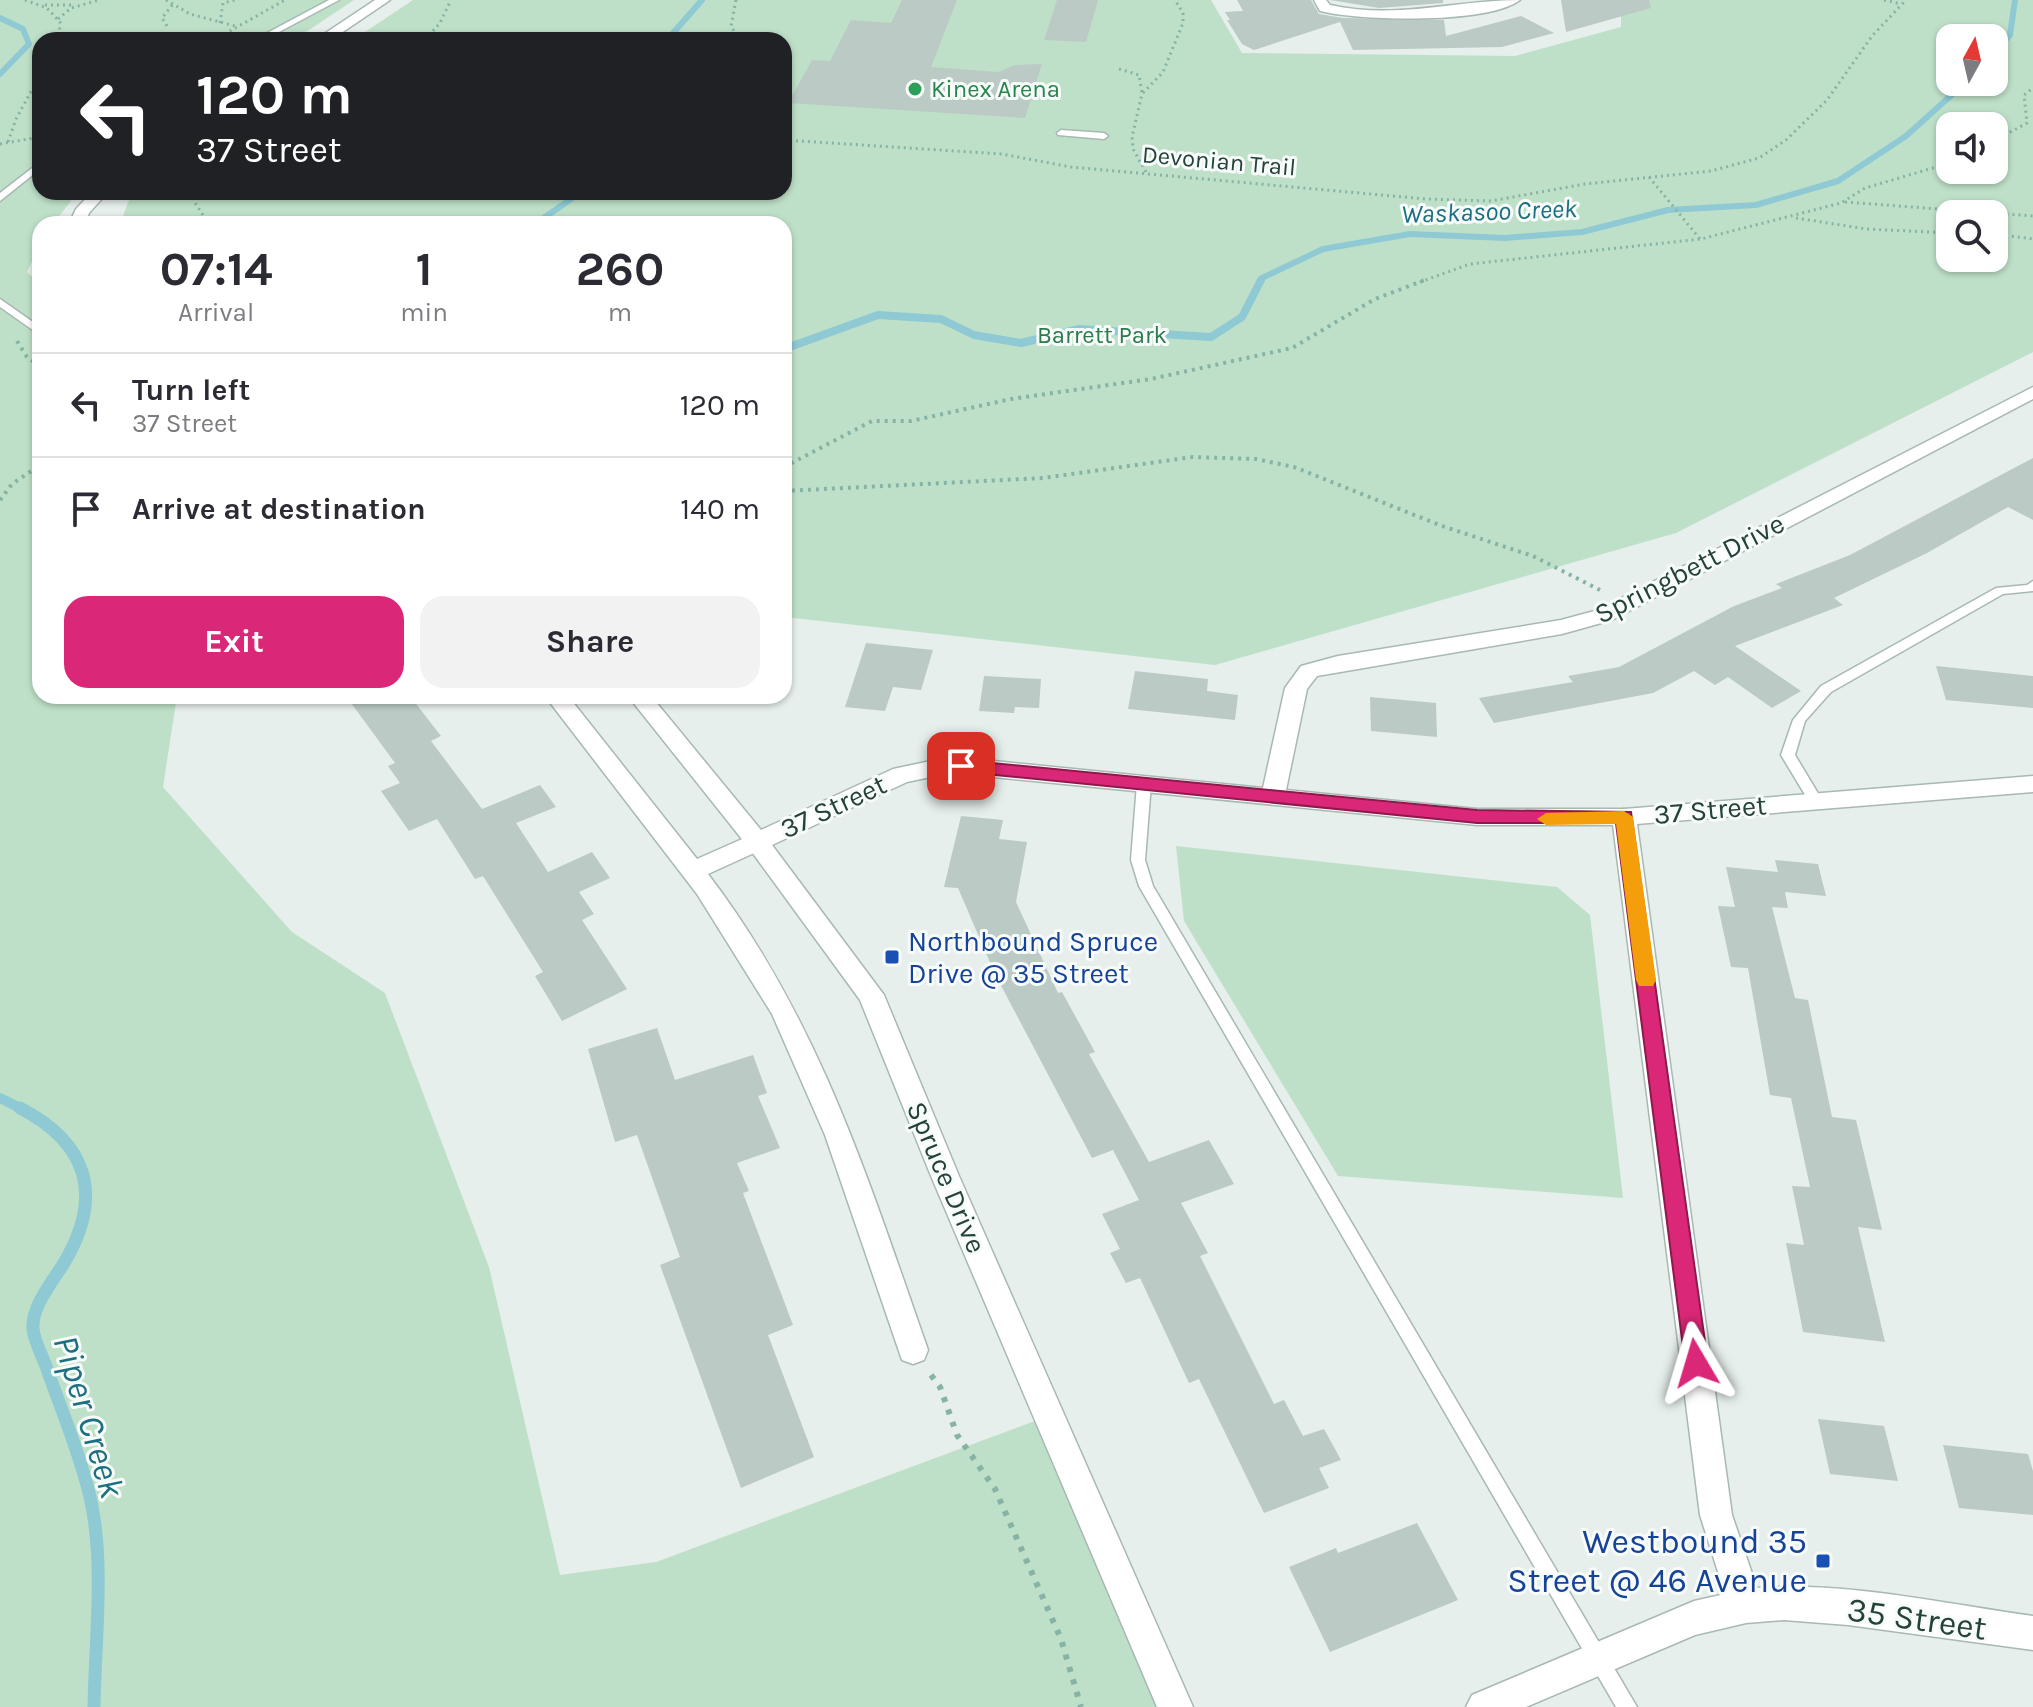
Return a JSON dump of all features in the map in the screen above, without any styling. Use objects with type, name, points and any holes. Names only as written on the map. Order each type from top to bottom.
[{"type":"street","points":[[334,32],[384,0]]},
{"type":"street","points":[[1320,0],[1325,8],[1359,14],[1464,11],[1514,0]]},
{"type":"street","points":[[80,216],[93,200]]},
{"type":"street","name":"Springbett Drive","points":[[1273,797],[1296,688],[1309,671],[1338,663],[1562,627],[1605,615],[2033,392]]},
{"type":"street","points":[[562,704],[692,871],[758,967],[807,1058],[829,1109],[913,1350]]},
{"type":"street","name":"Spruce Drive","points":[[645,704],[757,842],[871,995],[945,1176],[1175,1707]]},
{"type":"street","name":"37 Street","points":[[692,871],[901,775],[940,767],[1477,817],[1624,817],[2033,784]]},
{"type":"street","points":[[1624,817],[1716,1515],[1746,1606]]},
{"type":"street","name":"35 Street","points":[[1484,1707],[1694,1618],[1746,1606],[1784,1603],[1848,1608],[2033,1633]]},
{"type":"lane","points":[[273,32],[335,0]]},
{"type":"lane","points":[[1061,133],[1104,136]]},
{"type":"lane","points":[[0,198],[32,172]]},
{"type":"lane","points":[[0,302],[32,326]]},
{"type":"lane","points":[[1815,800],[1788,755],[1799,720],[1826,689],[2000,591],[2032,587]]},
{"type":"lane","points":[[1144,784],[1138,860],[1146,886],[1627,1707]]},
{"type":"path","points":[[25,0],[40,5],[99,0]]},
{"type":"path","points":[[166,0],[190,14],[237,27]]},
{"type":"path","points":[[220,23],[223,3],[235,0]]},
{"type":"path","points":[[228,32],[285,0]]},
{"type":"path","points":[[432,32],[451,0]]},
{"type":"path","points":[[734,32],[731,26],[736,0]]},
{"type":"path","points":[[1142,94],[1163,72],[1183,23],[1183,13],[1175,0]]},
{"type":"path","points":[[1884,0],[1902,5]]},
{"type":"path","name":"Devonian Trail","points":[[792,141],[1002,154],[1071,167],[1471,202],[1730,167],[1759,158],[1778,146],[1827,100],[1872,36],[1906,0]]},
{"type":"path","points":[[58,20],[61,14],[80,4]]},
{"type":"path","points":[[167,26],[162,18],[173,4]]},
{"type":"path","points":[[40,5],[58,20],[60,32]]},
{"type":"path","points":[[1119,69],[1139,75],[1142,94],[1132,142],[1146,173]]},
{"type":"path","points":[[2008,133],[2027,123],[2024,95],[2033,88]]},
{"type":"path","points":[[8,142],[32,90]]},
{"type":"path","points":[[0,144],[32,139]]},
{"type":"path","points":[[792,463],[872,421],[911,421],[1011,399],[1151,379],[1292,348],[1375,299],[1470,264],[1701,239],[1795,217],[1844,202],[1865,188],[1936,167]]},
{"type":"path","points":[[1649,177],[1701,239]]},
{"type":"path","points":[[1844,202],[2033,216]]},
{"type":"path","points":[[1795,217],[1866,229],[1936,232]]},
{"type":"path","points":[[2008,236],[2033,239]]},
{"type":"path","points":[[12,335],[32,360]]},
{"type":"path","points":[[792,491],[1043,478],[1193,457],[1256,459],[1294,467],[1442,526],[1533,556],[1626,603]]},
{"type":"path","points":[[0,500],[12,484],[32,470]]},
{"type":"path","points":[[913,1350],[940,1387],[957,1435],[995,1489],[1061,1639],[1081,1707]]},
{"type":"green space","points":[[0,0],[354,0],[306,32],[32,32],[32,200],[72,200],[59,216],[32,216],[32,261],[27,272],[32,277],[32,704],[176,704],[163,787],[292,932],[385,993],[489,1267],[560,1575],[656,1562],[1051,1415],[1175,1707],[0,1707]]},
{"type":"green space","name":"Barrett Park","points":[[413,0],[1211,0],[1242,53],[1515,56],[1621,27],[1621,0],[2033,0],[2033,352],[1676,533],[1215,665],[792,618],[792,216],[123,216],[129,200],[792,200],[792,32],[365,32]]},
{"type":"green space","points":[[1176,846],[1557,887],[1590,915],[1623,1198],[1338,1176],[1184,921]]},
{"type":"building","name":"Kinex Arena","points":[[902,0],[957,0],[931,67],[998,72],[1015,65],[1042,64],[1025,118],[792,103],[792,96],[812,60],[830,61],[851,20],[891,23]]},
{"type":"building","points":[[1057,0],[1098,0],[1086,42],[1044,40]]},
{"type":"building","points":[[1237,0],[1311,0],[1319,14],[1343,18],[1444,20],[1446,36],[1521,16],[1554,33],[1502,47],[1353,50],[1340,22],[1254,50],[1242,44],[1227,20],[1230,20],[1225,12],[1243,11]]},
{"type":"building","points":[[1330,0],[1443,0],[1443,3],[1379,8]]},
{"type":"building","points":[[1561,0],[1649,0],[1651,8],[1566,32]]},
{"type":"building","points":[[2033,458],[2033,520],[2008,507],[1927,553],[1834,598],[1843,605],[1735,646],[1801,691],[1772,708],[1728,677],[1715,685],[1694,671],[1653,693],[1494,723],[1479,698],[1573,682],[1568,676],[1619,667],[1734,606],[1782,588],[1776,584],[1850,555]]},
{"type":"building","points":[[866,643],[933,650],[921,690],[893,687],[885,711],[845,707]]},
{"type":"building","points":[[1936,666],[2033,676],[2033,708],[1946,700]]},
{"type":"building","points":[[1135,671],[1208,679],[1207,691],[1238,695],[1235,720],[1128,709]]},
{"type":"building","points":[[984,676],[1041,679],[1039,708],[1015,707],[1014,713],[979,711]]},
{"type":"building","points":[[1370,697],[1436,703],[1437,737],[1371,731]]},
{"type":"building","points":[[352,704],[416,704],[441,736],[431,741],[482,809],[540,785],[556,807],[516,823],[548,872],[592,852],[610,878],[579,892],[594,914],[582,920],[627,989],[562,1021],[535,976],[543,972],[483,876],[475,879],[437,819],[409,831],[381,791],[400,783],[388,766],[395,763]]},
{"type":"building","points":[[961,816],[1003,820],[999,839],[1027,842],[1016,902],[1058,993],[1062,992],[1095,1052],[1089,1054],[1149,1162],[1209,1140],[1234,1184],[1181,1203],[1208,1253],[1200,1256],[1274,1404],[1284,1400],[1303,1436],[1324,1429],[1341,1460],[1319,1468],[1329,1488],[1264,1513],[1199,1379],[1189,1383],[1140,1278],[1126,1283],[1110,1253],[1120,1249],[1102,1214],[1139,1200],[1113,1150],[1092,1158],[995,974],[958,888],[944,887]]},
{"type":"building","points":[[1775,860],[1818,864],[1826,896],[1785,892],[1788,908],[1772,907],[1795,998],[1808,1000],[1832,1117],[1856,1120],[1882,1230],[1858,1227],[1885,1342],[1803,1332],[1786,1243],[1804,1245],[1792,1186],[1810,1187],[1791,1098],[1770,1095],[1748,968],[1731,967],[1718,906],[1735,907],[1726,867],[1778,872]]},
{"type":"building","points":[[657,1028],[675,1080],[753,1055],[767,1093],[758,1096],[780,1148],[737,1163],[749,1191],[743,1193],[793,1325],[768,1335],[814,1457],[741,1488],[660,1265],[680,1257],[637,1135],[615,1142],[588,1049]]},
{"type":"building","points":[[1818,1419],[1884,1426],[1898,1481],[1830,1474]]},
{"type":"building","points":[[1943,1445],[2028,1454],[2033,1471],[2033,1515],[1959,1508]]},
{"type":"building","points":[[1417,1523],[1458,1600],[1330,1652],[1289,1567],[1336,1548],[1338,1553]]},
{"type":"waterway","name":"Waskasoo Creek","points":[[674,32],[702,0]]},
{"type":"waterway","name":"Waskasoo Creek","points":[[2008,37],[2015,0]]},
{"type":"waterway","name":"Piper Creek","points":[[0,18],[23,29],[29,44],[0,74]]},
{"type":"waterway","name":"Waskasoo Creek","points":[[1261,280],[1323,249],[1410,234],[1505,238],[1582,232],[1668,210],[1756,205],[1838,181],[1906,136],[1950,96]]},
{"type":"waterway","name":"Waskasoo Creek","points":[[546,216],[570,200]]},
{"type":"waterway","name":"Waskasoo Creek","points":[[792,346],[878,315],[941,319],[974,335],[1021,343],[1079,329],[1211,337],[1242,317],[1261,280]]},
{"type":"waterway","name":"Piper Creek","points":[[0,1098],[20,1108]]},
{"type":"waterway","name":"Piper Creek","points":[[20,1108],[24,1110]]},
{"type":"waterway","name":"Piper Creek","points":[[20,1108],[61,1138],[74,1155],[86,1194],[84,1215],[76,1239],[39,1303],[33,1329],[79,1459],[93,1515],[98,1569],[94,1707]]},
{"type":"slow traffic","points":[[1546,819],[1624,817],[1646,980]]},
{"type":"place","name":"Kinex Arena","points":[[915,89]]},
{"type":"place","name":"Northbound Spruce Drive @ 35 Street","points":[[892,957]]},
{"type":"place","name":"Westbound 35 Street @ 46 Avenue","points":[[1823,1561]]},
{"type":"route","points":[[961,766],[1477,817],[1624,817],[1696,1363]]}]
